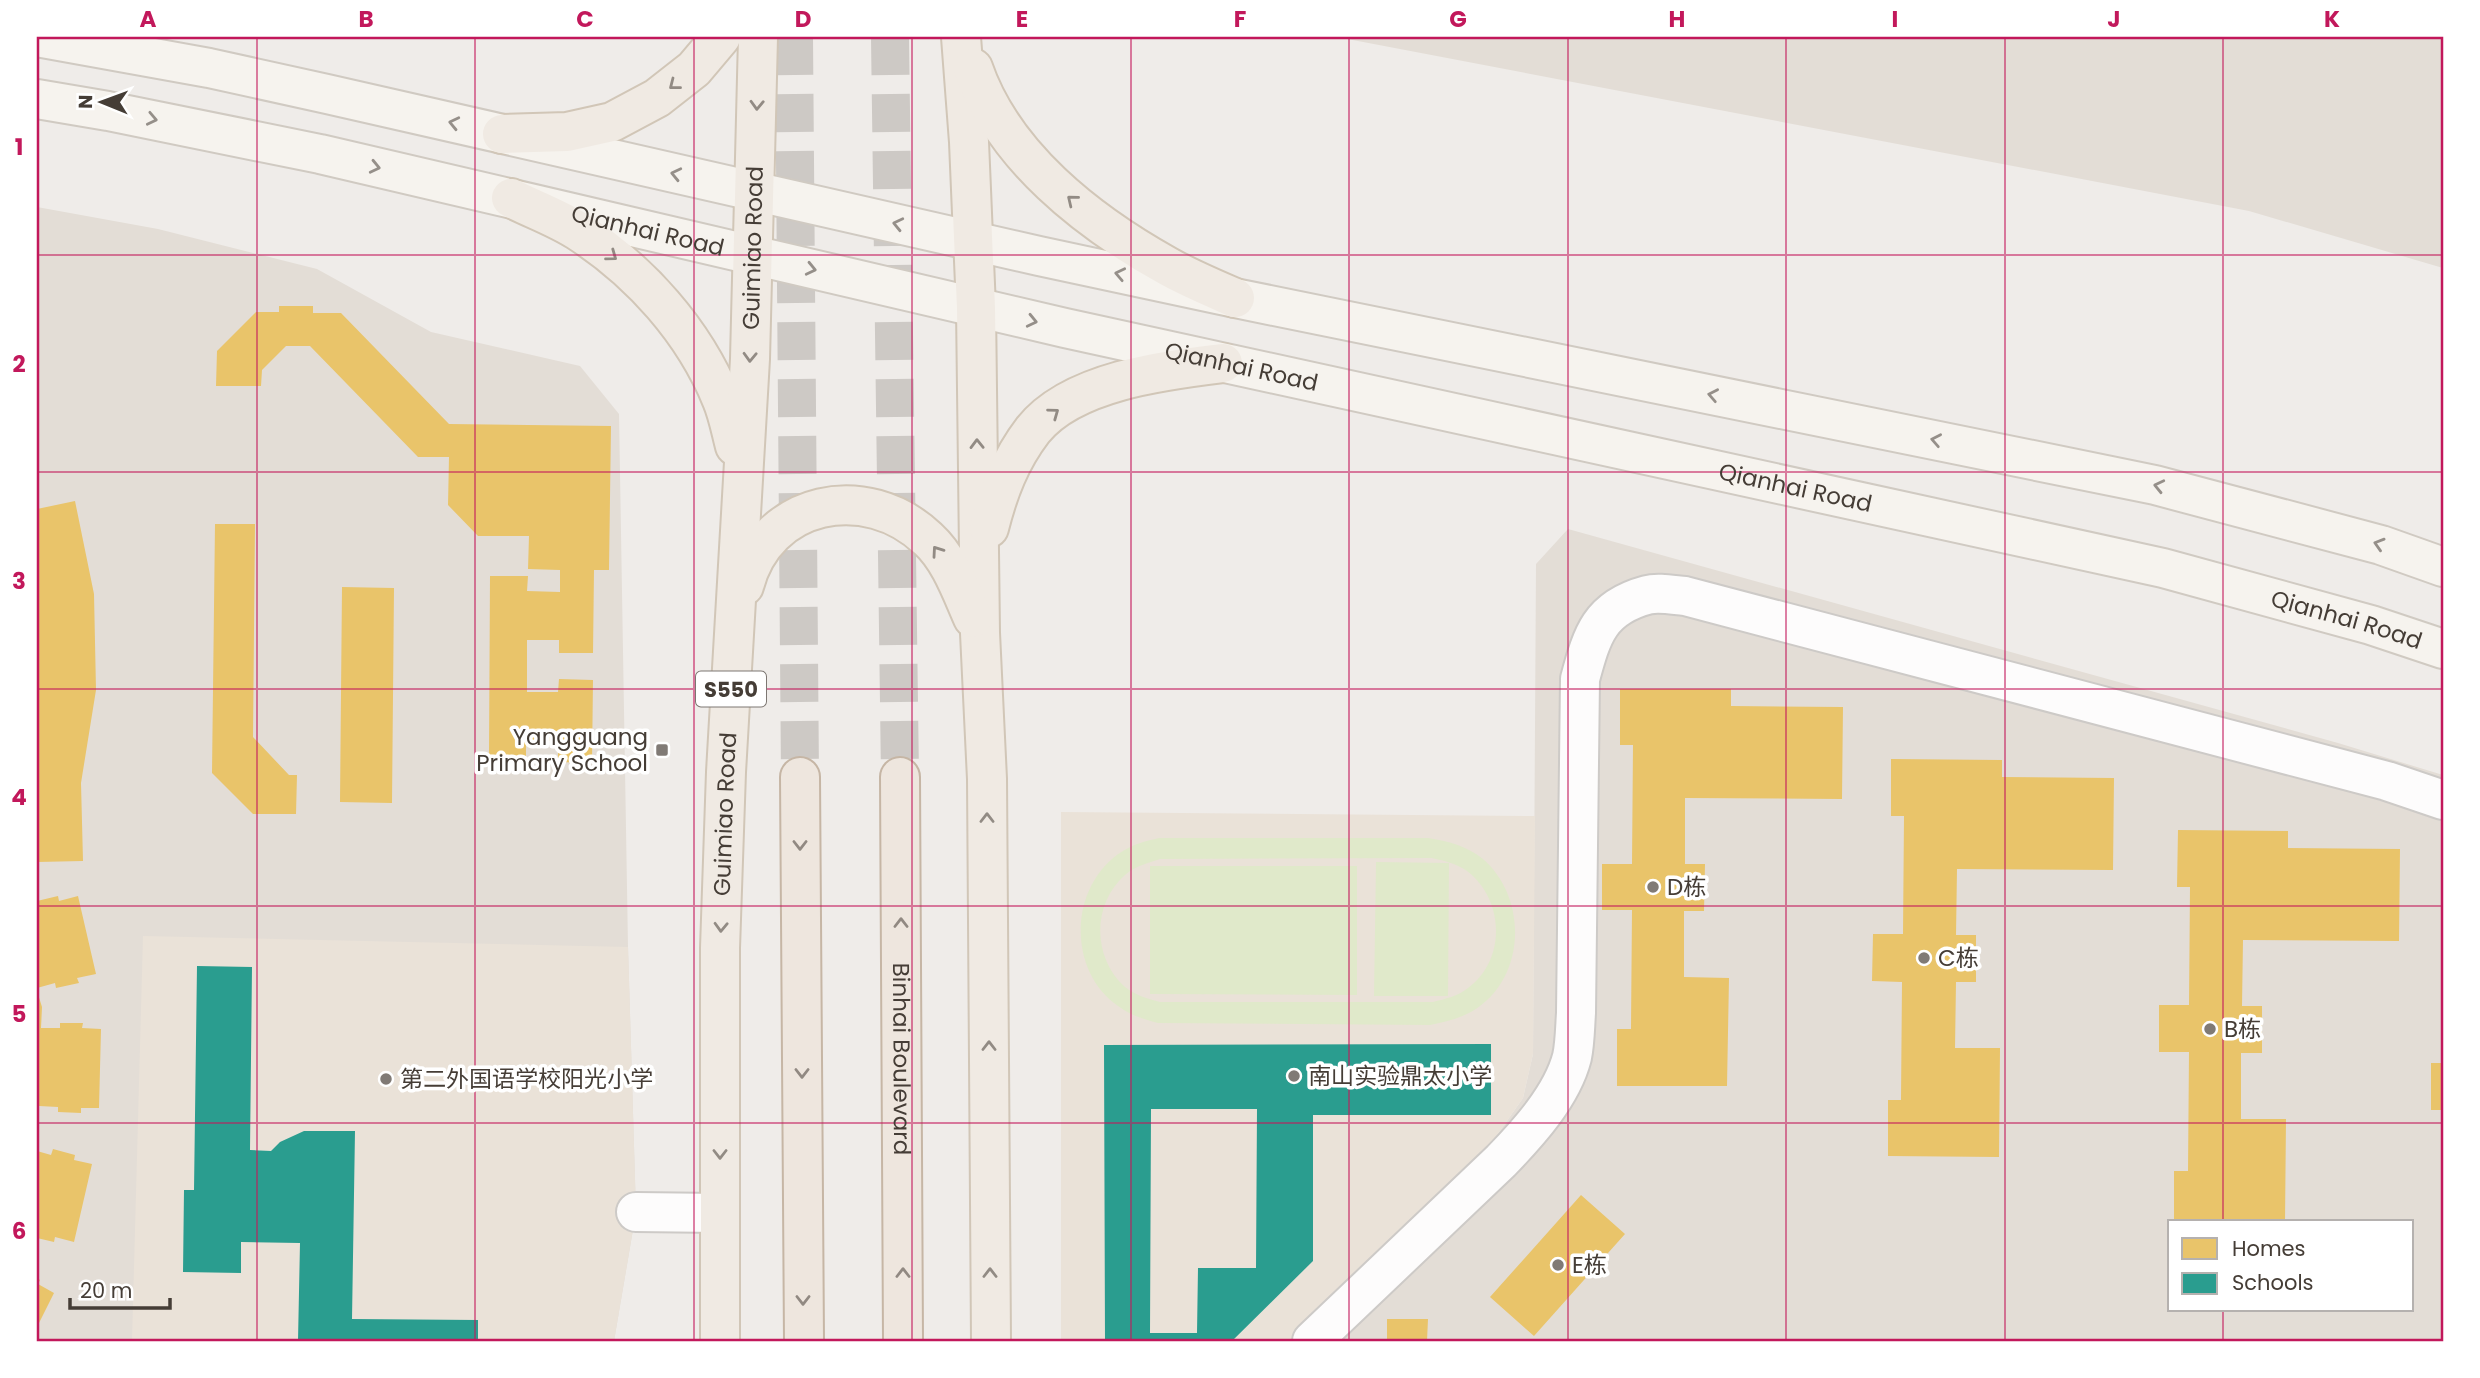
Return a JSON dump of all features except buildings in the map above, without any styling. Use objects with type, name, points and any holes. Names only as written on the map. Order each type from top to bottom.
[{"type":"highway","name":"Binhai Boulevard","points":[[900,776],[903,1341]]},
{"type":"highway","points":[[800,777],[804,1341]]},
{"type":"main road","points":[[37,37],[209,68],[1234,298],[2155,485],[2381,545],[2443,567]]},
{"type":"main road","points":[[502,134],[567,132],[612,122],[657,98],[694,69],[721,37]]},
{"type":"main road","name":"Guimiao Road","points":[[720,1341],[720,948],[750,359],[758,37]]},
{"type":"main road","points":[[962,37],[976,308],[980,632],[987,779],[990,1341]]},
{"type":"main road","points":[[962,37],[980,86],[995,115],[1041,173],[1071,201],[1108,228],[1167,266],[1234,298]]},
{"type":"main road","name":"Qianhai Road","points":[[37,99],[108,110],[320,154],[976,308],[2163,568],[2358,621],[2443,649]]},
{"type":"main road","points":[[511,198],[577,230],[628,268],[667,309],[699,353],[723,401],[735,446],[741,508]]},
{"type":"main road","points":[[979,582],[999,492],[1013,459],[1035,428],[1075,399],[1101,387],[1178,368],[1223,363]]},
{"type":"main road","points":[[735,620],[747,571],[769,538],[791,519],[816,509],[847,504],[877,508],[901,517],[930,540],[954,574],[980,632]]},
{"type":"street","points":[[1312,1341],[1531,1130],[1556,1092],[1572,1058],[1576,1013],[1580,679],[1591,639],[1609,612],[1648,594],[1685,596],[2387,781],[2443,800]]},
{"type":"street","points":[[636,1212],[720,1213]]},
{"type":"shaded area","points":[[1337,37],[2443,37],[2443,268],[2249,211]]},
{"type":"shaded area","points":[[37,207],[158,229],[317,269],[431,332],[580,366],[619,414],[628,947],[636,1212],[614,1341],[37,1341]]},
{"type":"shaded area","points":[[1568,529],[2338,743],[2443,775],[2443,1341],[1291,1341],[1490,1145],[1523,1098],[1533,1054],[1536,564]]},
{"type":"shaded area","name":"南山实验鼎太小学","points":[[1061,812],[1535,816],[1533,1054],[1523,1098],[1490,1145],[1291,1341],[1061,1341]]},
{"type":"shaded area","name":"第二外国语学校阳光小学","points":[[143,936],[628,947],[636,1212],[614,1341],[132,1341]]},
{"type":"green space","points":[[1159,838],[1428,838],[1457,845],[1483,859],[1498,876],[1508,895],[1514,917],[1515,939],[1511,961],[1503,981],[1489,998],[1471,1012],[1430,1025],[1158,1023],[1142,1018],[1118,1006],[1101,990],[1089,971],[1082,950],[1081,927],[1084,905],[1092,884],[1105,866],[1123,851]],"holes":[[[1432,858],[1467,871],[1480,883],[1494,913],[1496,930],[1489,962],[1468,988],[1451,997],[1433,1002],[1160,1002],[1125,987],[1106,961],[1100,931],[1106,901],[1125,875],[1133,869],[1160,859]]]},
{"type":"green space","points":[[1376,862],[1449,863],[1448,996],[1374,996]]},
{"type":"green space","points":[[1150,866],[1357,866],[1357,995],[1150,994]]},
{"type":"tunnel","points":[[794,37],[800,777]]},
{"type":"tunnel","points":[[890,37],[900,777]]},
{"type":"place","name":"Yangguang Primary School","points":[[662,750]]},
{"type":"place","name":"D栋","points":[[1653,887]]},
{"type":"place","name":"C栋","points":[[1924,958]]},
{"type":"place","name":"B栋","points":[[2210,1029]]},
{"type":"place","name":"南山实验鼎太小学","points":[[1294,1076]]},
{"type":"place","name":"第二外国语学校阳光小学","points":[[386,1079]]},
{"type":"place","name":"E栋","points":[[1558,1265]]}]
